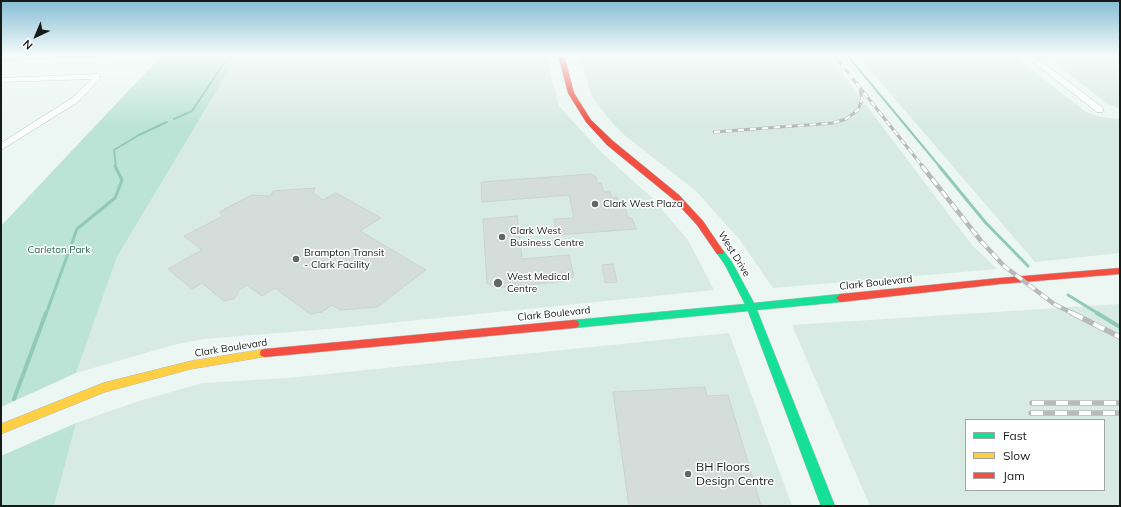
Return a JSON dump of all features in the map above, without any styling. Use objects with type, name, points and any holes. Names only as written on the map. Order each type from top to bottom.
[{"type":"street","points":[[1,80],[33,79]]},
{"type":"street","points":[[1,147],[74,100],[96,79]]},
{"type":"street","name":"West Drive","points":[[567,79],[571,93],[578,107],[588,121],[610,143],[668,190],[700,223],[730,264],[751,306],[828,506]]},
{"type":"street","points":[[1059,79],[1100,110]]},
{"type":"street","name":"Clark Boulevard","points":[[1,429],[62,403],[103,388],[191,365],[249,355],[1000,281],[1120,271]]},
{"type":"shaded area","points":[[224,79],[552,79],[559,106],[600,151],[652,198],[688,240],[714,290],[340,328],[203,339],[173,345],[76,373],[117,257]]},
{"type":"shaded area","points":[[586,79],[846,79],[972,245],[997,269],[773,288],[739,239],[697,192],[623,134],[592,97]]},
{"type":"shaded area","points":[[878,79],[1043,79],[1086,112],[1100,117],[1120,119],[1120,253],[1035,262]]},
{"type":"shaded area","points":[[1075,79],[1120,79],[1120,109],[1108,104]]},
{"type":"shaded area","points":[[1120,304],[1120,506],[870,506],[792,325]]},
{"type":"shaded area","points":[[729,333],[792,506],[54,506],[76,423],[139,401],[203,383],[288,378]]},
{"type":"green space","name":"Carleton Park","points":[[140,79],[224,79],[117,257],[76,373],[1,407],[1,226]]},
{"type":"green space","points":[[76,423],[54,506],[1,506],[1,456]]},
{"type":"building","name":"Clark West Plaza","points":[[591,174],[596,177],[597,183],[601,183],[604,192],[610,192],[612,198],[617,197],[620,207],[625,207],[628,218],[632,218],[636,229],[557,235],[554,219],[574,218],[569,195],[482,202],[481,182]]},
{"type":"building","name":"Brampton Transit - Clark Facility","points":[[315,188],[313,193],[323,200],[336,193],[381,218],[360,231],[426,270],[377,307],[340,310],[332,305],[322,312],[310,314],[275,288],[262,296],[247,285],[238,291],[234,299],[224,301],[202,283],[192,289],[168,269],[202,250],[184,236],[223,216],[219,212],[252,195],[271,196],[273,191]]},
{"type":"building","name":"Clark West Business Centre","points":[[517,216],[522,259],[569,255],[574,276],[567,281],[495,288],[487,283],[483,219]]},
{"type":"building","points":[[613,264],[617,282],[605,283],[602,265]]},
{"type":"building","name":"BH Floors Design Centre","points":[[705,387],[707,396],[728,395],[761,506],[629,506],[613,392]]},
{"type":"waterway","points":[[174,119],[192,111],[214,79]]},
{"type":"waterway","points":[[867,79],[940,167]]},
{"type":"waterway","points":[[116,167],[114,150],[139,135],[167,122]]},
{"type":"waterway","points":[[46,314],[77,229],[115,198],[122,180],[115,166]]},
{"type":"waterway","points":[[939,166],[985,222],[1028,266]]},
{"type":"waterway","points":[[1068,295],[1099,314]]},
{"type":"waterway","points":[[14,399],[46,313]]},
{"type":"waterway","points":[[1097,313],[1120,327]]},
{"type":"railway","points":[[853,79],[923,167]]},
{"type":"railway","points":[[714,132],[833,123],[846,119],[858,110],[862,99],[860,91]]},
{"type":"railway","points":[[922,166],[981,241],[1004,266],[1054,304],[1120,337]]},
{"type":"railway","points":[[1032,403],[1120,403]]},
{"type":"railway","points":[[1031,413],[1120,413]]},
{"type":"traffic: fast","points":[[720,252],[729,264],[751,306],[828,506]]},
{"type":"traffic: fast","points":[[574,324],[841,298]]},
{"type":"traffic: slow","points":[[1,429],[103,388],[191,365],[265,353]]},
{"type":"traffic: jam","points":[[567,79],[571,93],[588,121],[610,143],[676,197],[700,223],[720,252]]},
{"type":"traffic: jam","points":[[841,298],[1000,281],[1120,271]]},
{"type":"traffic: jam","points":[[265,353],[574,324]]},
{"type":"place","name":"Clark West Plaza","points":[[595,204]]},
{"type":"place","name":"Clark West Business Centre","points":[[502,237]]},
{"type":"place","name":"Brampton Transit - Clark Facility","points":[[296,259]]},
{"type":"place","name":"West Medical Centre","points":[[498,283]]},
{"type":"place","name":"BH Floors Design Centre","points":[[688,474]]}]
